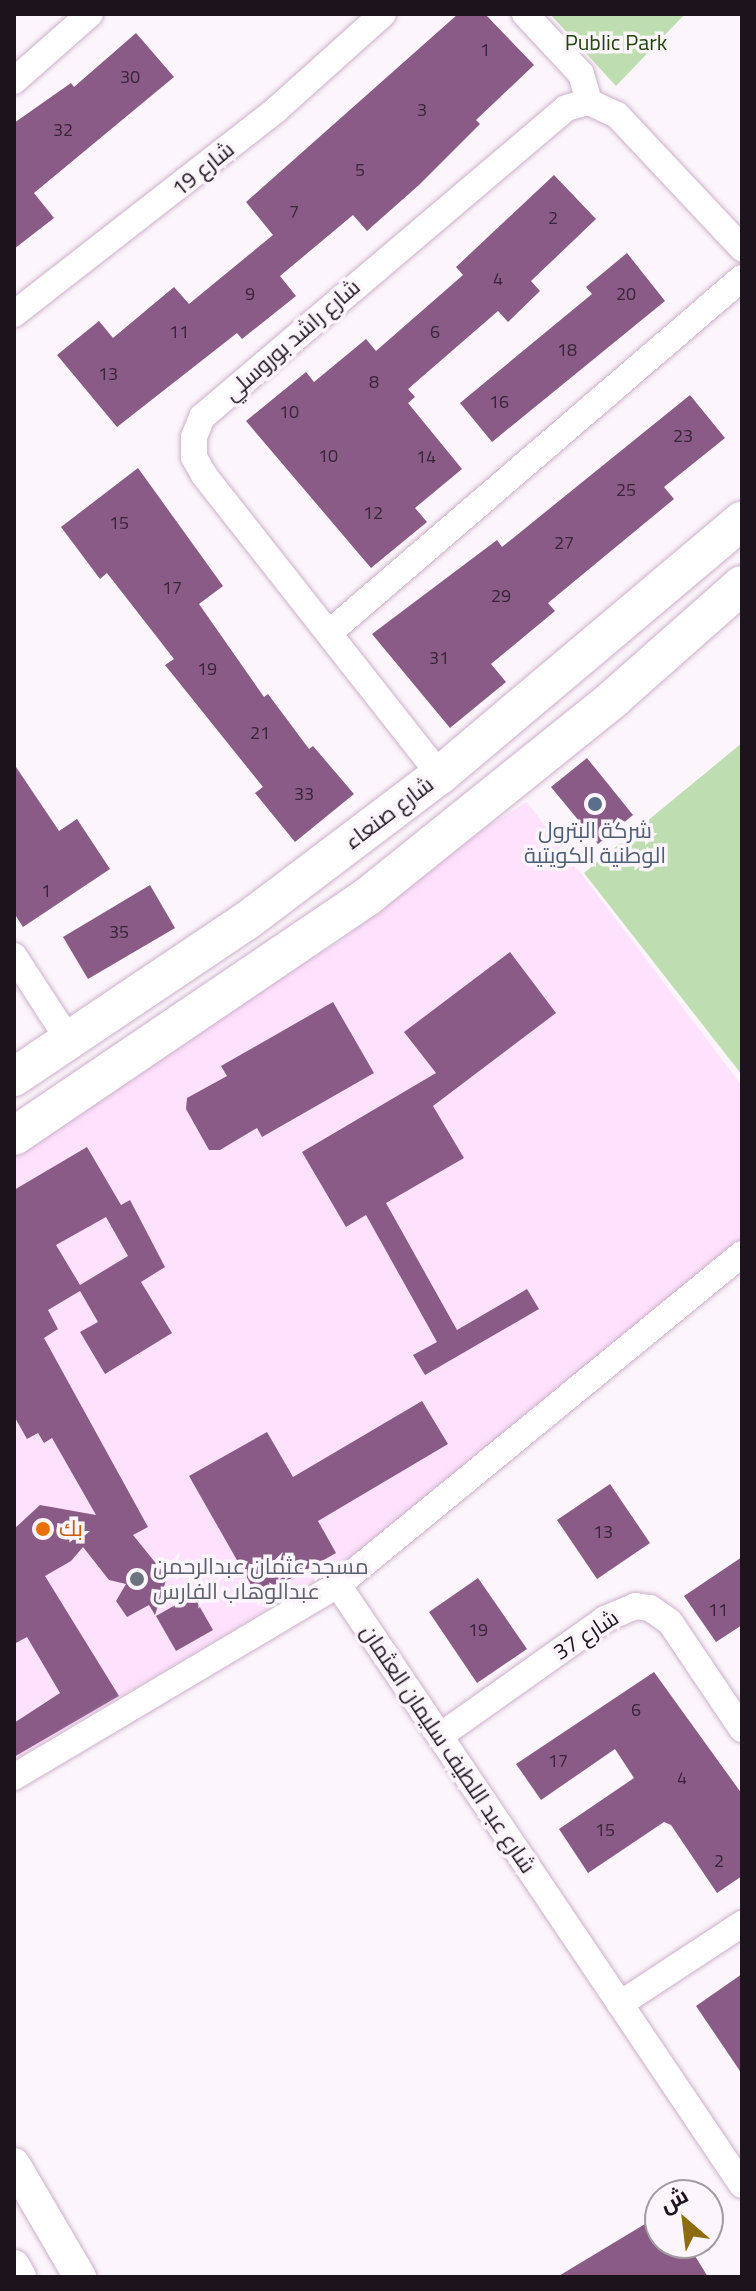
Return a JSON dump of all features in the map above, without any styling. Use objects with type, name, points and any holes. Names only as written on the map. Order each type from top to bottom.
[{"type":"main road","name":"شارع صنعاء","points":[[14,1077],[257,913],[440,775],[742,521]]},
{"type":"main road","points":[[14,1136],[326,928],[613,699],[742,585]]},
{"type":"street","points":[[14,81],[90,14]]},
{"type":"street","name":"شارع 19","points":[[14,314],[277,109],[383,14]]},
{"type":"street","points":[[525,14],[581,74],[589,102],[617,115],[742,248]]},
{"type":"street","name":"شارع راشد بوروسلي","points":[[440,775],[204,475],[194,457],[194,437],[202,417],[547,120],[589,102]]},
{"type":"street","points":[[330,632],[742,278]]},
{"type":"street","points":[[14,956],[70,1042]]},
{"type":"street","points":[[14,1777],[338,1585],[742,1254]]},
{"type":"street","name":"شارع عبد اللطيف سليمان العثمان","points":[[338,1585],[742,2185]]},
{"type":"street","name":"شارع 37","points":[[440,1736],[605,1619],[635,1606],[650,1608],[670,1622],[742,1729]]},
{"type":"street","points":[[620,2004],[742,1924]]},
{"type":"street","points":[[14,2164],[24,2195],[80,2277]]},
{"type":"street","points":[[14,2266],[20,2277]]},
{"type":"shaded area","points":[[527,802],[742,1086],[742,1248],[335,1569],[14,1760],[14,1142],[342,940],[426,865]]},
{"type":"green space","name":"Public Park","points":[[550,14],[685,14],[616,86]]},
{"type":"green space","points":[[742,743],[742,1075],[584,873]]},
{"type":"building","points":[[458,14],[485,14],[534,65],[476,120],[480,124],[419,185],[367,231],[353,215],[280,276],[296,296],[242,339],[237,333],[117,427],[57,355],[99,321],[113,338],[174,287],[189,304],[273,235],[246,202]]},
{"type":"building","points":[[136,33],[174,77],[34,193],[54,218],[14,249],[14,123],[71,83],[74,87]]},
{"type":"building","points":[[554,175],[596,219],[531,281],[540,291],[508,322],[498,311],[408,389],[415,397],[408,403],[462,469],[415,508],[427,522],[371,568],[246,421],[306,372],[314,382],[366,339],[376,351],[463,275],[456,267]]},
{"type":"building","points":[[627,253],[665,301],[492,442],[460,403],[592,294],[586,287]]},
{"type":"building","points":[[690,395],[725,438],[664,487],[674,499],[548,603],[555,611],[491,664],[506,682],[450,728],[372,634],[497,540],[502,547]]},
{"type":"building","points":[[138,468],[223,586],[199,604],[264,697],[268,694],[309,749],[313,746],[354,794],[295,842],[255,793],[263,787],[165,665],[174,659],[107,573],[100,579],[61,527]]},
{"type":"building","name":"شركة البترول الوطنية الكويتية","points":[[587,758],[633,815],[598,844],[551,787]]},
{"type":"building","points":[[14,764],[59,831],[77,819],[110,869],[23,927],[14,913]]},
{"type":"building","points":[[150,885],[175,928],[88,979],[63,937]]},
{"type":"building","points":[[510,952],[556,1013],[433,1106],[464,1158],[386,1203],[457,1330],[527,1289],[539,1309],[425,1375],[413,1355],[437,1342],[366,1215],[346,1227],[302,1152],[436,1073],[404,1032]]},
{"type":"building","points":[[333,1002],[374,1073],[262,1137],[257,1128],[220,1150],[209,1150],[186,1109],[187,1098],[227,1076],[221,1066]]},
{"type":"building","points":[[87,1147],[121,1205],[130,1200],[165,1267],[141,1282],[172,1333],[105,1374],[80,1332],[98,1322],[80,1291],[48,1310],[58,1329],[44,1338],[148,1527],[133,1535],[167,1577],[155,1615],[149,1605],[127,1617],[116,1601],[126,1584],[109,1580],[83,1547],[71,1561],[45,1576],[119,1696],[14,1757],[14,1723],[60,1693],[27,1637],[14,1644],[14,1529],[40,1505],[96,1515],[52,1438],[44,1443],[38,1433],[27,1439],[14,1416],[14,1190]],"holes":[[[106,1217],[128,1256],[80,1285],[56,1245]]]},
{"type":"building","points":[[422,1401],[448,1444],[318,1521],[336,1553],[258,1597],[189,1476],[267,1432],[293,1477]]},
{"type":"building","points":[[610,1484],[650,1543],[597,1579],[557,1520]]},
{"type":"building","points":[[742,1557],[742,1625],[716,1642],[684,1596]]},
{"type":"building","points":[[478,1578],[527,1649],[477,1683],[429,1612]]},
{"type":"building","points":[[193,1595],[213,1630],[176,1651],[156,1616]]},
{"type":"building","points":[[654,1672],[742,1794],[742,1876],[717,1893],[671,1825],[664,1822],[588,1873],[559,1829],[634,1778],[615,1749],[541,1800],[516,1764]]},
{"type":"building","points":[[742,1974],[742,2074],[696,2006]]},
{"type":"building","points":[[644,2225],[644,2259],[697,2259],[708,2277],[557,2277]]},
{"type":"place","name":"شركة البترول الوطنية الكويتية","points":[[595,804]]},
{"type":"place","name":"بك","points":[[43,1529]]},
{"type":"place","name":"مسجد عثمان عبدالرحمن عبدالوهاب الفارس","points":[[137,1579]]}]
